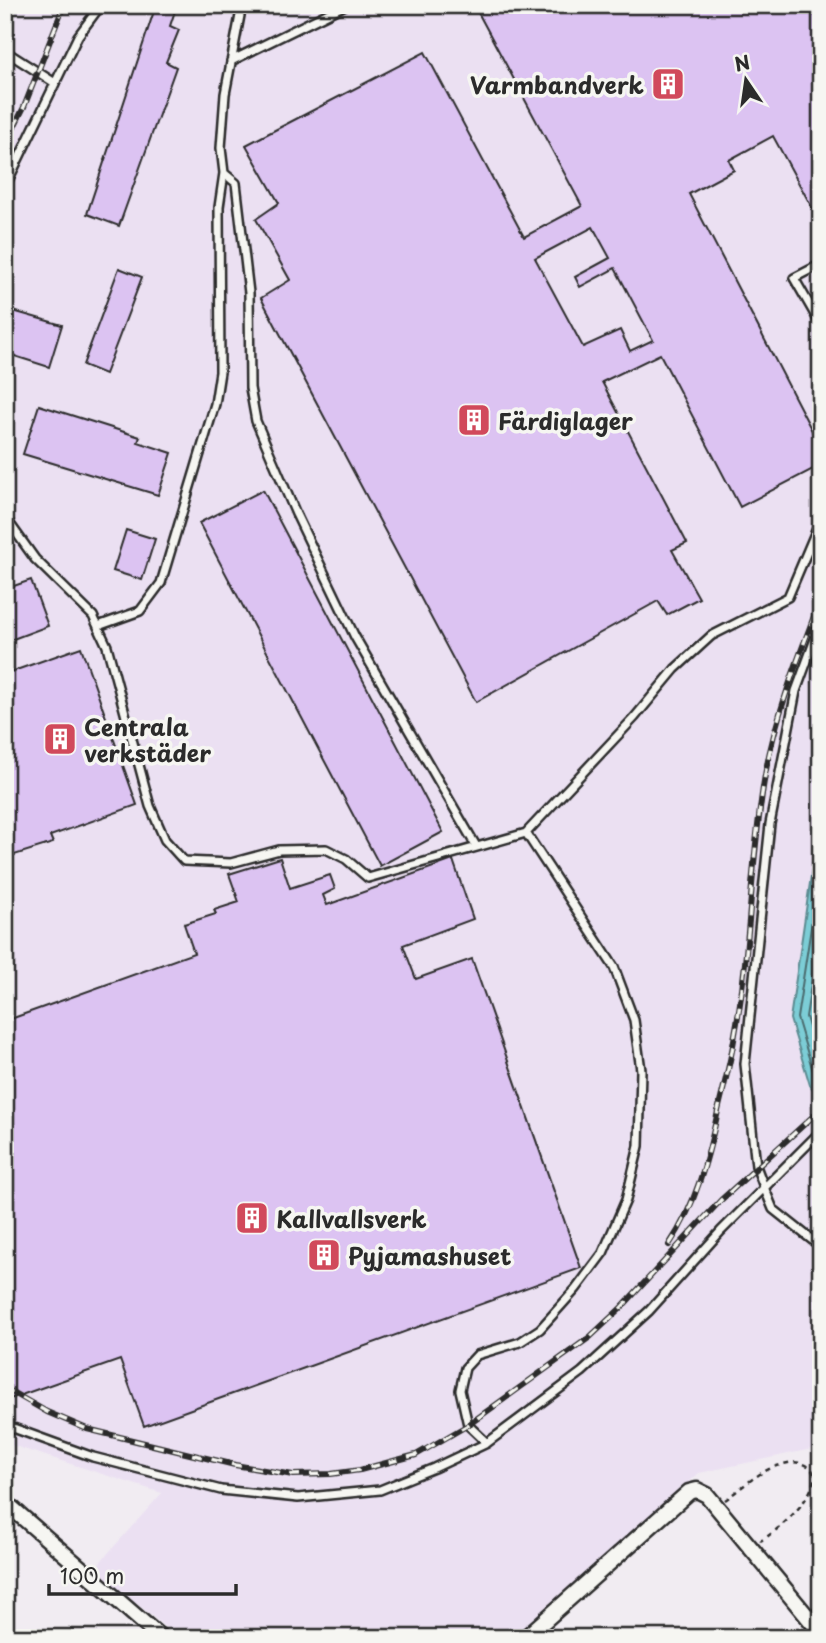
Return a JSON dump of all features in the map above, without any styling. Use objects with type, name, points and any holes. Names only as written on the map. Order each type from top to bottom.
[{"type":"street","points":[[525,1638],[689,1492],[697,1490],[707,1494],[821,1633]]},
{"type":"street","points":[[5,1502],[161,1638]]},
{"type":"lane","points":[[5,187],[78,36],[101,5]]},
{"type":"lane","points":[[98,626],[140,611],[161,583],[215,404],[220,372],[219,207],[224,173],[221,148],[225,94],[242,5]]},
{"type":"lane","points":[[231,61],[345,5]]},
{"type":"lane","points":[[5,51],[55,83]]},
{"type":"lane","points":[[224,173],[236,183],[249,293],[250,388],[256,421],[296,514],[355,637],[476,846]]},
{"type":"lane","points":[[821,264],[794,278],[821,325]]},
{"type":"lane","points":[[5,517],[34,559],[93,617],[98,626],[107,646],[150,806],[165,840],[184,861],[231,863],[279,850],[326,849],[346,859],[368,878],[526,833],[635,717],[675,669],[711,636],[788,597],[821,519]]},
{"type":"lane","points":[[821,623],[796,691],[770,824],[745,1064],[756,1166],[773,1209],[821,1247]]},
{"type":"lane","points":[[487,1443],[468,1425],[460,1390],[465,1368],[477,1355],[520,1342],[540,1329],[576,1289],[603,1253],[626,1200],[639,1146],[641,1070],[635,1020],[614,967],[526,833]]},
{"type":"lane","points":[[5,1425],[93,1457],[221,1490],[298,1498],[380,1490],[487,1443],[582,1372],[649,1311],[821,1130]]},
{"type":"path","points":[[717,1506],[778,1465],[795,1461],[806,1465],[816,1472],[820,1481]]},
{"type":"path","points":[[751,1546],[775,1533],[810,1503]]},
{"type":"shaded area","points":[[5,5],[821,5],[821,1447],[699,1473],[514,1638],[177,1638],[93,1570],[162,1493],[5,1443]]},
{"type":"water","points":[[821,808],[821,1100],[810,1085],[790,1019]]},
{"type":"building","points":[[156,5],[177,5],[170,26],[179,30],[166,62],[176,67],[119,226],[87,214]]},
{"type":"building","name":"Färdiglager","points":[[474,5],[809,5],[821,26],[821,224],[773,136],[729,160],[734,170],[689,194],[821,448],[821,465],[740,507],[660,354],[602,382],[687,543],[672,550],[699,598],[667,615],[658,601],[476,702],[261,298],[290,280],[256,219],[279,203],[246,145],[425,52],[524,237],[582,206]],"holes":[[[593,227],[610,258],[575,277],[580,287],[615,268],[653,340],[630,351],[620,330],[583,347],[535,258]]]},
{"type":"building","points":[[119,268],[142,277],[105,374],[83,365]]},
{"type":"building","points":[[13,311],[62,325],[49,367],[5,353],[5,337]]},
{"type":"building","points":[[39,405],[140,437],[138,442],[172,453],[158,495],[23,454]]},
{"type":"building","points":[[263,490],[443,832],[380,866],[199,523]]},
{"type":"building","points":[[126,530],[155,539],[142,580],[113,571]]},
{"type":"building","points":[[31,580],[48,626],[5,642],[5,589]]},
{"type":"building","name":"Centrala verkstäder","points":[[81,647],[137,805],[50,836],[53,843],[5,858],[5,674]]},
{"type":"building","points":[[280,858],[290,888],[330,875],[335,889],[323,895],[327,905],[453,860],[473,919],[403,945],[416,979],[472,959],[581,1268],[144,1426],[120,1360],[10,1399],[5,1387],[5,1021],[194,953],[184,924],[216,914],[214,910],[239,902],[229,874]]},
{"type":"railway","points":[[5,145],[24,107],[64,5]]},
{"type":"railway","points":[[669,1245],[687,1214],[710,1146],[740,1002],[765,775],[782,707],[821,598]]},
{"type":"railway","points":[[5,1388],[47,1412],[87,1429],[235,1465],[293,1475],[360,1470],[416,1455],[468,1425],[590,1337],[620,1309],[721,1200],[821,1109]]},
{"type":"place","name":"Varmbandverk","points":[[668,84]]},
{"type":"place","name":"Färdiglager","points":[[474,420]]},
{"type":"place","name":"Centrala verkstäder","points":[[60,739]]},
{"type":"place","name":"Kallvallsverk","points":[[252,1218]]},
{"type":"place","name":"Pyjamashuset","points":[[324,1255]]}]
